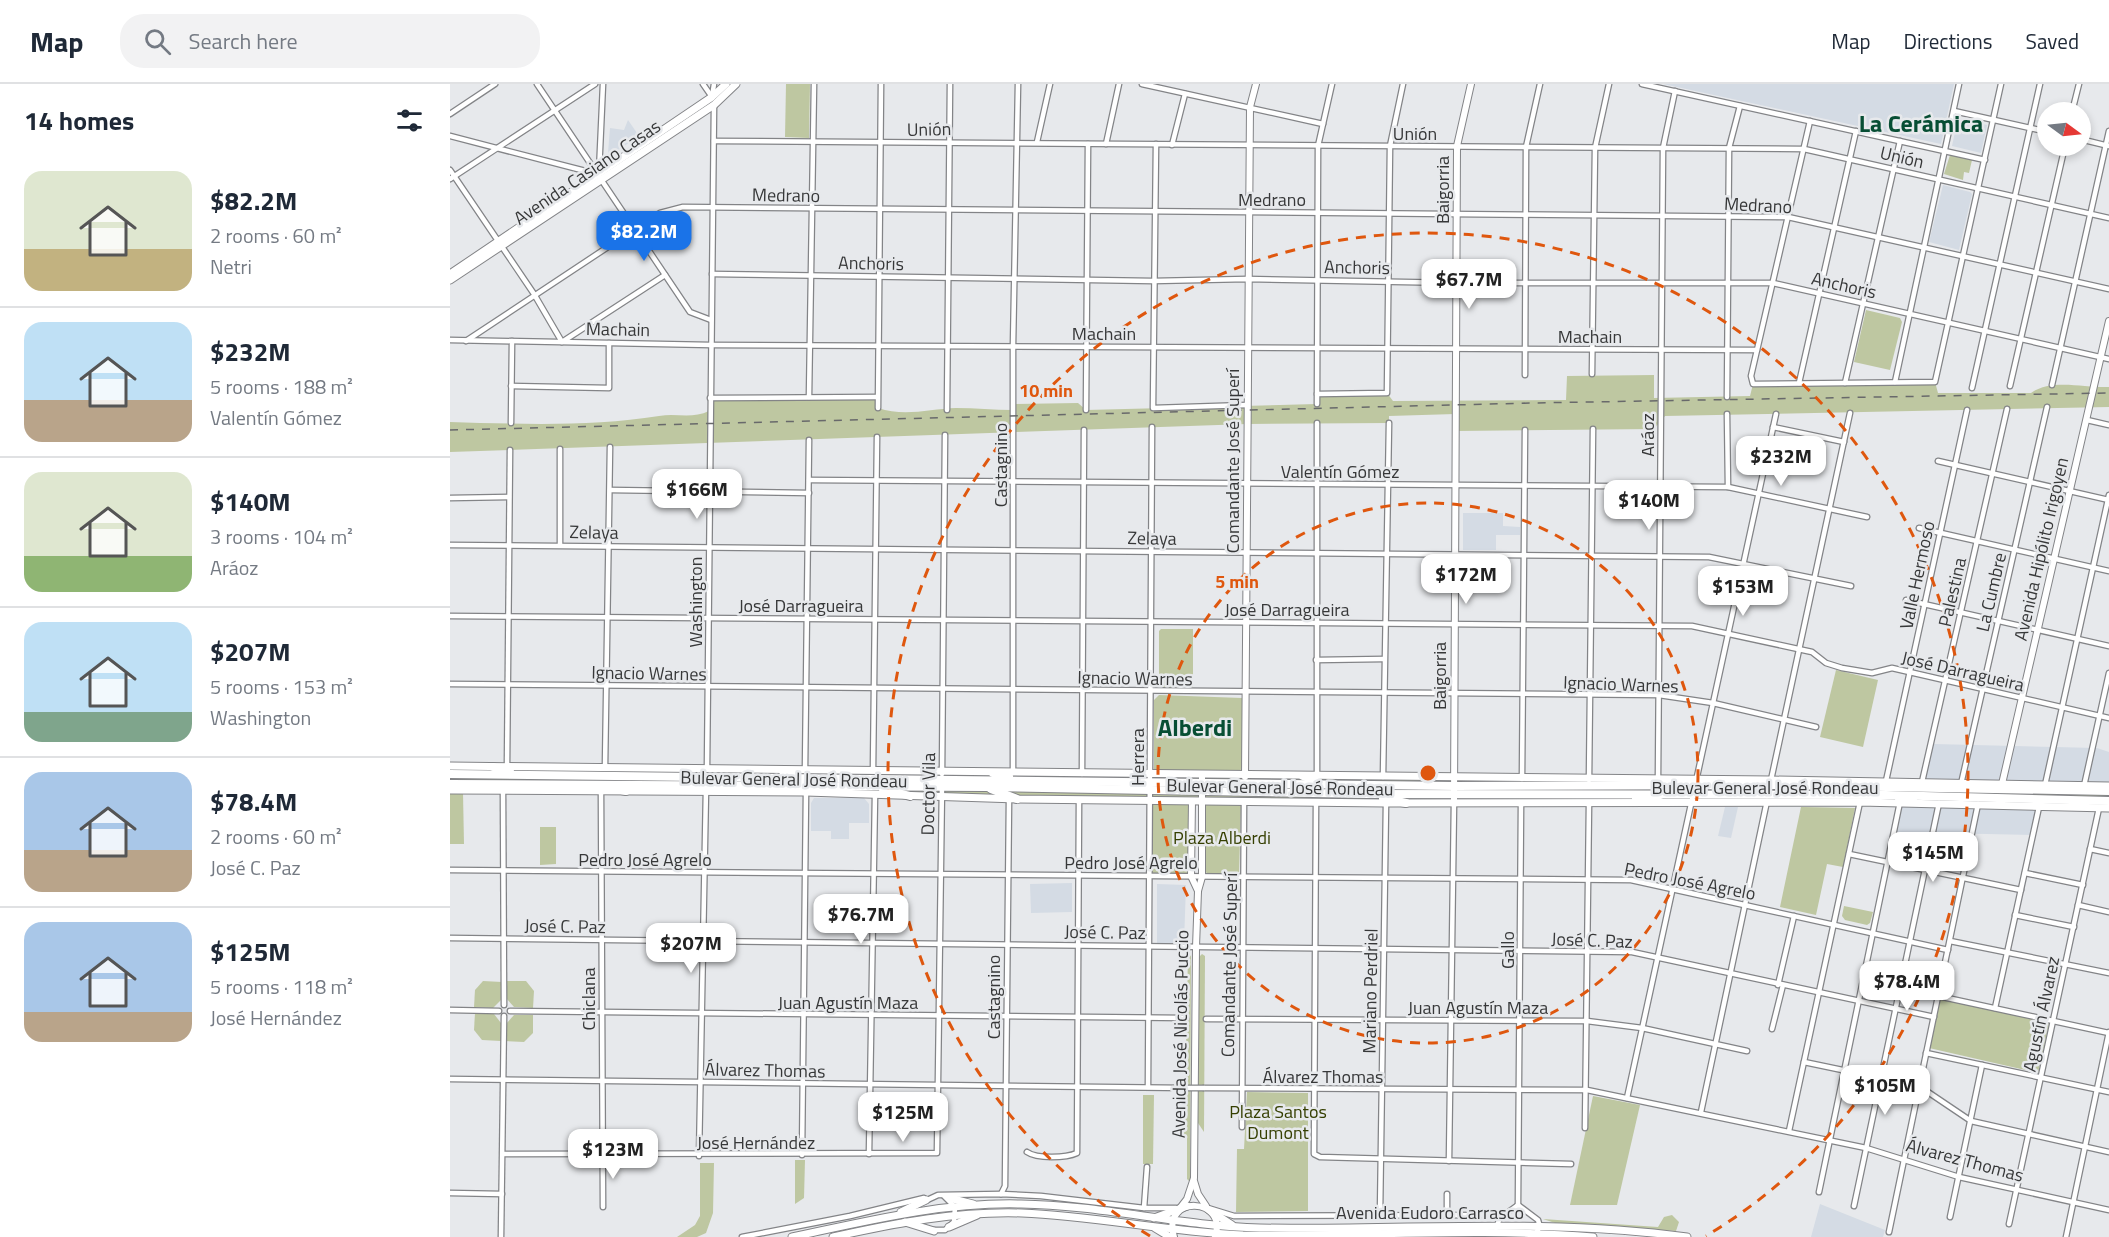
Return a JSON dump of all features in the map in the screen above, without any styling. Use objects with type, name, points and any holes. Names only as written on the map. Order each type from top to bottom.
[{"type":"main road","name":"Avenida Casiano Casas","points":[[601,177],[712,97],[726,84]]},
{"type":"main road","name":"Avenida Casiano Casas","points":[[450,280],[601,177],[714,105],[736,84]]},
{"type":"main road","name":"Avenida Casiano Casas","points":[[450,274],[500,244]]},
{"type":"main road","name":"Bulevar General José Rondeau","points":[[450,766],[1150,782],[1328,783],[1658,779],[1773,783],[1922,782],[1960,784],[1979,795]]},
{"type":"main road","points":[[493,767],[520,775]]},
{"type":"main road","name":"Bulevar General José Rondeau","points":[[450,774],[783,771]]},
{"type":"main road","points":[[783,771],[805,774]]},
{"type":"main road","name":"Bulevar General José Rondeau","points":[[805,774],[873,771],[942,779],[984,787],[1150,782]]},
{"type":"main road","name":"Bulevar General José Rondeau","points":[[450,790],[626,791],[869,786],[993,773],[1082,774],[1150,782]]},
{"type":"main road","points":[[993,773],[1025,780]]},
{"type":"main road","name":"Bulevar General José Rondeau","points":[[1245,783],[1303,776],[1383,777],[1545,785],[1756,780]]},
{"type":"main road","points":[[1303,776],[1328,783]]},
{"type":"main road","points":[[1534,779],[1545,785]]},
{"type":"main road","points":[[1756,780],[1773,783]]},
{"type":"main road","name":"Bulevar General José Rondeau","points":[[1245,783],[1521,804],[1660,802],[1693,798],[1979,795],[2109,791]]},
{"type":"main road","name":"Bulevar General José Rondeau","points":[[1773,783],[2109,801]]},
{"type":"main road","name":"Bulevar General José Rondeau","points":[[450,784],[596,784],[1013,799],[1386,803],[1614,794],[1767,801],[1940,803],[1979,795]]},
{"type":"main road","points":[[596,784],[626,791]]},
{"type":"main road","name":"Bulevar General José Rondeau","points":[[2000,794],[2045,785],[2109,786]]},
{"type":"main road","points":[[869,786],[910,796]]},
{"type":"main road","points":[[2061,786],[2076,791]]},
{"type":"main road","points":[[984,787],[1013,799]]},
{"type":"main road","points":[[1367,794],[1406,803]]},
{"type":"main road","points":[[1614,794],[1660,802]]},
{"type":"main road","name":"Bulevar General José Rondeau","points":[[2000,794],[2039,807],[2109,808]]},
{"type":"main road","points":[[1886,795],[1914,802]]},
{"type":"main road","points":[[946,1197],[981,1209],[1049,1215],[1172,1231]]},
{"type":"main road","points":[[897,1215],[926,1200]]},
{"type":"main road","points":[[792,1237],[897,1215],[1040,1205],[1148,1219],[1172,1231]]},
{"type":"main road","points":[[1207,1207],[1237,1227]]},
{"type":"main road","points":[[949,1227],[981,1209]]},
{"type":"main road","points":[[1148,1219],[1182,1209]]},
{"type":"main road","points":[[833,1237],[902,1222],[921,1215]]},
{"type":"main road","points":[[902,1222],[934,1231]]},
{"type":"main road","name":"Avenida Eudoro Carrasco","points":[[1216,1232],[1237,1227],[1389,1227],[1537,1231],[1593,1228],[1687,1237]]},
{"type":"main road","name":"Avenida Eudoro Carrasco","points":[[1172,1231],[1216,1232],[1240,1236],[1496,1230]]},
{"type":"main road","name":"Avenida Eudoro Carrasco","points":[[1537,1231],[1593,1237]]},
{"type":"street","points":[[450,114],[495,84]]},
{"type":"street","points":[[537,84],[690,312],[711,320]]},
{"type":"street","points":[[452,177],[595,84]]},
{"type":"street","points":[[601,177],[603,84]]},
{"type":"street","points":[[703,84],[712,97]]},
{"type":"street","name":"Washington","points":[[699,1155],[707,773],[714,141],[712,97],[714,84]]},
{"type":"street","points":[[809,397],[814,84]]},
{"type":"street","points":[[878,408],[881,84]]},
{"type":"street","points":[[947,410],[950,84]]},
{"type":"street","name":"Castagnino","points":[[1013,773],[1013,346],[1018,84]]},
{"type":"street","points":[[1037,142],[1050,84]]},
{"type":"street","points":[[1106,144],[1119,84]]},
{"type":"street","points":[[1142,84],[1323,124]]},
{"type":"street","name":"Comandante José Superí","points":[[1242,1127],[1247,279],[1250,107],[1256,84]]},
{"type":"street","points":[[1317,404],[1318,146],[1332,84]]},
{"type":"street","points":[[1317,394],[1387,393],[1390,146],[1403,84]]},
{"type":"street","name":"Baigorria","points":[[1449,1161],[1454,799],[1457,146],[1471,84]]},
{"type":"street","points":[[1525,375],[1526,147],[1540,84]]},
{"type":"street","points":[[1592,374],[1595,147],[1609,84]]},
{"type":"street","points":[[1642,84],[1985,160]]},
{"type":"street","points":[[1895,382],[1959,84]]},
{"type":"street","points":[[1810,121],[1751,376],[1753,384],[1935,382],[2001,84]]},
{"type":"street","points":[[1972,388],[2040,84]]},
{"type":"street","points":[[2074,102],[2079,84]]},
{"type":"street","name":"Aráoz","points":[[1658,779],[1663,148],[1675,91]]},
{"type":"street","points":[[1172,144],[1185,93]]},
{"type":"street","points":[[1727,397],[1729,148],[1740,106]]},
{"type":"street","points":[[1954,111],[2037,130]]},
{"type":"street","points":[[1799,383],[1856,131]]},
{"type":"street","points":[[2052,385],[2109,131]]},
{"type":"street","points":[[450,136],[601,177]]},
{"type":"street","name":"Unión","points":[[714,141],[1804,149],[2109,218]]},
{"type":"street","points":[[1845,383],[1900,141]]},
{"type":"street","points":[[2091,142],[2107,146]]},
{"type":"street","points":[[1086,410],[1088,144]]},
{"type":"street","points":[[1156,144],[1153,408],[1247,405]]},
{"type":"street","points":[[2010,386],[2063,156]]},
{"type":"street","points":[[450,170],[452,177],[534,294],[562,342],[665,275]]},
{"type":"street","name":"Medrano","points":[[466,341],[660,213],[682,207],[713,206],[879,210],[1788,218],[2109,289]]},
{"type":"street","name":"Anchoris","points":[[712,274],[1153,281],[1247,279],[1457,283],[1773,284],[2109,359]]},
{"type":"street","name":"Avenida Hipólito Irigoyen","points":[[2000,794],[2109,321]]},
{"type":"street","name":"Machain","points":[[450,340],[711,345],[1757,350]]},
{"type":"street","points":[[511,423],[512,342]]},
{"type":"street","points":[[511,386],[609,388],[609,343]]},
{"type":"street","points":[[710,398],[877,397]]},
{"type":"street","name":"La Cumbre","points":[[1960,784],[2047,407]]},
{"type":"street","name":"Palestina","points":[[1922,782],[2007,409]]},
{"type":"street","name":"Valle Hermoso","points":[[1886,782],[1967,410]]},
{"type":"street","points":[[1773,783],[1784,719],[1850,413]]},
{"type":"street","points":[[1727,414],[1728,487]]},
{"type":"street","points":[[1627,1098],[1776,414]]},
{"type":"street","points":[[2087,420],[2109,425]]},
{"type":"street","points":[[1317,423],[1317,777]]},
{"type":"street","points":[[1383,777],[1389,423]]},
{"type":"street","name":"Herrera","points":[[1148,1087],[1152,427]]},
{"type":"street","points":[[1773,428],[1844,442]]},
{"type":"street","points":[[1589,780],[1593,429]]},
{"type":"street","points":[[1082,774],[1084,430]]},
{"type":"street","points":[[1522,779],[1525,430]]},
{"type":"street","name":"Doctor Vila","points":[[937,1153],[945,435]]},
{"type":"street","points":[[873,771],[877,437]]},
{"type":"street","points":[[805,774],[809,440]]},
{"type":"street","points":[[605,768],[610,447]]},
{"type":"street","points":[[560,449],[560,545]]},
{"type":"street","points":[[507,767],[510,450]]},
{"type":"street","points":[[1938,461],[2069,492],[2109,498],[2045,785]]},
{"type":"street","name":"Valentín Gómez","points":[[809,480],[1728,487],[1867,517]]},
{"type":"street","points":[[610,490],[709,494],[809,494]]},
{"type":"street","points":[[450,498],[509,497]]},
{"type":"street","points":[[1919,528],[2109,571]]},
{"type":"street","name":"Zelaya","points":[[450,544],[1709,557],[1851,586]]},
{"type":"street","points":[[1906,600],[2109,646]]},
{"type":"street","name":"José Darragueira","points":[[450,616],[1692,626],[1812,652],[1826,663],[1842,668],[1872,673],[1892,668],[2109,718]]},
{"type":"street","points":[[1316,660],[1384,659]]},
{"type":"street","points":[[2084,786],[2109,673]]},
{"type":"street","name":"Ignacio Warnes","points":[[450,684],[1659,695],[1713,703],[1816,727]]},
{"type":"street","name":"Avenida José Nicolás Puccio","points":[[1172,1231],[1194,1178],[1197,891],[1202,876],[1202,782]]},
{"type":"street","points":[[499,1011],[504,1005],[503,791]]},
{"type":"street","name":"Chiclana","points":[[601,791],[603,1207]]},
{"type":"street","points":[[802,1155],[806,792]]},
{"type":"street","points":[[869,1154],[875,795]]},
{"type":"street","points":[[1889,1232],[1979,795]]},
{"type":"street","name":"Castagnino","points":[[1001,1194],[1005,1186],[1006,945],[1013,799]]},
{"type":"street","points":[[1027,1152],[1033,1155],[1069,1156],[1077,1153],[1079,800]]},
{"type":"street","name":"Avenida José Nicolás Puccio","points":[[1191,801],[1191,876],[1197,891]]},
{"type":"street","points":[[1701,1112],[1767,801]]},
{"type":"street","points":[[1789,1131],[1860,801]]},
{"type":"street","points":[[1316,802],[1314,1154],[1320,1157],[1571,1164]]},
{"type":"street","points":[[1819,1192],[1900,802]]},
{"type":"street","name":"Mariano Perdriel","points":[[1372,1227],[1380,1216],[1386,803]]},
{"type":"street","points":[[1585,1128],[1589,803]]},
{"type":"street","points":[[1854,1206],[1940,803]]},
{"type":"street","name":"Gallo","points":[[1518,1205],[1521,804]]},
{"type":"street","points":[[1995,1008],[2039,807]]},
{"type":"street","name":"Agustín Álvarez","points":[[2009,1224],[2099,808]]},
{"type":"street","points":[[2090,849],[2109,853]]},
{"type":"street","points":[[1849,854],[2021,890]]},
{"type":"street","name":"Pedro José Agrelo","points":[[450,870],[1631,880],[1948,950]]},
{"type":"street","points":[[2025,873],[2083,885]]},
{"type":"street","points":[[2078,906],[2109,912]]},
{"type":"street","points":[[2015,915],[2074,927]]},
{"type":"street","points":[[1772,1029],[1794,916]]},
{"type":"street","name":"José C. Paz","points":[[450,938],[1632,952],[1934,1017]]},
{"type":"street","points":[[1950,940],[2109,973]]},
{"type":"street","points":[[1938,996],[2109,1033],[2066,1237]]},
{"type":"street","points":[[504,1005],[508,1006],[510,1011],[504,1016]]},
{"type":"street","points":[[450,1010],[499,1011],[504,1016],[501,1237]]},
{"type":"street","name":"Juan Agustín Maza","points":[[510,1011],[701,1015],[1186,1018]]},
{"type":"street","name":"Juan Agustín Maza","points":[[1206,1019],[1587,1021],[1642,1028],[1747,1051]]},
{"type":"street","points":[[1926,1053],[2109,1092]]},
{"type":"street","points":[[1804,1062],[1919,1086],[1971,1121],[2109,1152]]},
{"type":"street","points":[[1950,1217],[1982,1065]]},
{"type":"street","name":"Álvarez Thomas","points":[[450,1079],[1243,1089],[1587,1090],[1866,1148],[1905,1158],[1959,1177],[2109,1210]]},
{"type":"street","name":"José Hernández","points":[[503,1154],[937,1153]]},
{"type":"street","points":[[1144,1208],[1147,1167]]},
{"type":"street","name":"Avenida José Nicolás Puccio","points":[[1194,1178],[1216,1232]]},
{"type":"street","points":[[450,1193],[502,1194]]},
{"type":"street","points":[[742,1237],[850,1216],[933,1196],[1001,1194],[1041,1196],[1144,1208],[1207,1207],[1234,1216],[1504,1215]]},
{"type":"street","points":[[1447,1194],[1447,1216]]},
{"type":"street","points":[[933,1196],[926,1200],[921,1215],[934,1231],[949,1227],[956,1211],[946,1197]]},
{"type":"street","points":[[1496,1230],[1504,1215],[1518,1205],[1538,1220],[1537,1231]]},
{"type":"street","name":"Mariano Perdriel","points":[[1380,1216],[1389,1227]]},
{"type":"shaded area","points":[[1663,84],[1954,84],[1941,144]]},
{"type":"shaded area","points":[[1958,118],[1987,125],[1981,153],[1952,146]]},
{"type":"shaded area","points":[[628,120],[639,136],[611,155],[608,153],[610,128],[624,130]]},
{"type":"shaded area","points":[[1943,185],[1972,194],[1959,250],[1929,242]]},
{"type":"shaded area","points":[[1463,513],[1503,513],[1503,526],[1520,527],[1520,535],[1496,535],[1496,550],[1463,550]]},
{"type":"shaded area","points":[[1934,744],[2097,748],[2109,752],[2109,808],[2039,807],[2033,835],[1894,832],[1900,802],[1922,782]]},
{"type":"shaded area","points":[[814,798],[864,798],[869,804],[869,823],[849,823],[849,839],[831,839],[831,831],[811,831],[811,803]]},
{"type":"shaded area","points":[[1725,807],[1738,807],[1731,838],[1718,836]]},
{"type":"shaded area","points":[[1072,883],[1072,912],[1031,913],[1030,884]]},
{"type":"shaded area","points":[[1157,884],[1186,885],[1184,943],[1157,943]]},
{"type":"shaded area","points":[[1820,1204],[1885,1230],[1883,1237],[1811,1237]]},
{"type":"green space","points":[[786,84],[810,84],[809,138],[785,137]]},
{"type":"green space","points":[[1950,155],[1972,160],[1969,173],[1964,172],[1963,180],[1944,174]]},
{"type":"green space","points":[[1866,310],[1900,318],[1902,322],[1890,370],[1854,362]]},
{"type":"green space","points":[[1654,375],[1654,398],[1750,396],[1753,384],[1935,382],[1938,393],[2031,393],[2039,388],[2058,385],[2109,387],[2109,407],[1665,416],[1654,429],[1456,431],[1455,414],[1389,416],[1389,423],[1247,424],[450,452],[450,422],[581,423],[665,415],[691,415],[709,411],[710,398],[877,397],[878,408],[898,412],[956,408],[1013,410],[1013,404],[1078,403],[1086,410],[1317,404],[1317,394],[1387,393],[1393,401],[1566,400],[1567,376]]},
{"type":"green space","points":[[1161,629],[1193,629],[1193,687],[1162,688],[1159,684],[1159,631]]},
{"type":"green space","points":[[1836,670],[1878,680],[1863,747],[1820,737]]},
{"type":"green space","name":"Plaza Alberdi","points":[[1159,695],[1242,698],[1242,766],[1240,772],[1154,770],[1154,700]]},
{"type":"green space","points":[[450,766],[2109,786],[2109,808],[1939,803],[1192,801],[1191,876],[1150,877],[1150,801],[450,790]]},
{"type":"green space","points":[[450,793],[463,793],[464,844],[450,844]]},
{"type":"green space","name":"Plaza Alberdi","points":[[1207,803],[1241,803],[1239,875],[1210,875],[1204,871],[1204,806]]},
{"type":"green space","points":[[1801,807],[1855,808],[1843,867],[1827,864],[1816,915],[1780,907]]},
{"type":"green space","points":[[540,827],[556,827],[556,864],[540,865]]},
{"type":"green space","points":[[1844,906],[1873,912],[1870,923],[1867,925],[1845,920],[1842,916]]},
{"type":"green space","points":[[1188,954],[1191,956],[1190,1182],[1187,1179],[1187,1138],[1184,1137]]},
{"type":"green space","points":[[1202,954],[1205,956],[1204,1132],[1198,1123],[1199,957]]},
{"type":"green space","points":[[483,981],[502,982],[502,999],[493,1008],[474,1007],[475,990]]},
{"type":"green space","points":[[507,981],[526,981],[534,991],[533,1008],[514,1007],[506,998]]},
{"type":"green space","points":[[1940,999],[2049,1023],[2038,1073],[1929,1048]]},
{"type":"green space","points":[[475,1013],[494,1014],[501,1023],[501,1041],[482,1040],[474,1030]]},
{"type":"green space","points":[[514,1015],[533,1015],[533,1033],[524,1042],[505,1041],[506,1024]]},
{"type":"green space","name":"Plaza Santos Dumont","points":[[1247,1092],[1308,1093],[1308,1211],[1236,1212],[1237,1149],[1244,1149]]},
{"type":"green space","points":[[1143,1095],[1154,1095],[1153,1164],[1143,1164]]},
{"type":"green space","points":[[1593,1096],[1640,1105],[1617,1205],[1570,1205]]},
{"type":"green space","points":[[795,1160],[805,1160],[804,1198],[795,1204]]},
{"type":"green space","points":[[700,1163],[714,1163],[713,1213],[706,1233],[697,1237],[677,1237],[695,1225],[700,1216]]},
{"type":"green space","points":[[1672,1215],[1679,1222],[1676,1231],[1558,1224],[1543,1219],[1658,1227],[1664,1217]]},
{"type":"railway","points":[[450,430],[1531,403],[2109,393]]},
{"type":"district","name":"La Cerámica","points":[[1921,123]]},
{"type":"district","name":"Alberdi","points":[[1195,727]]}]
